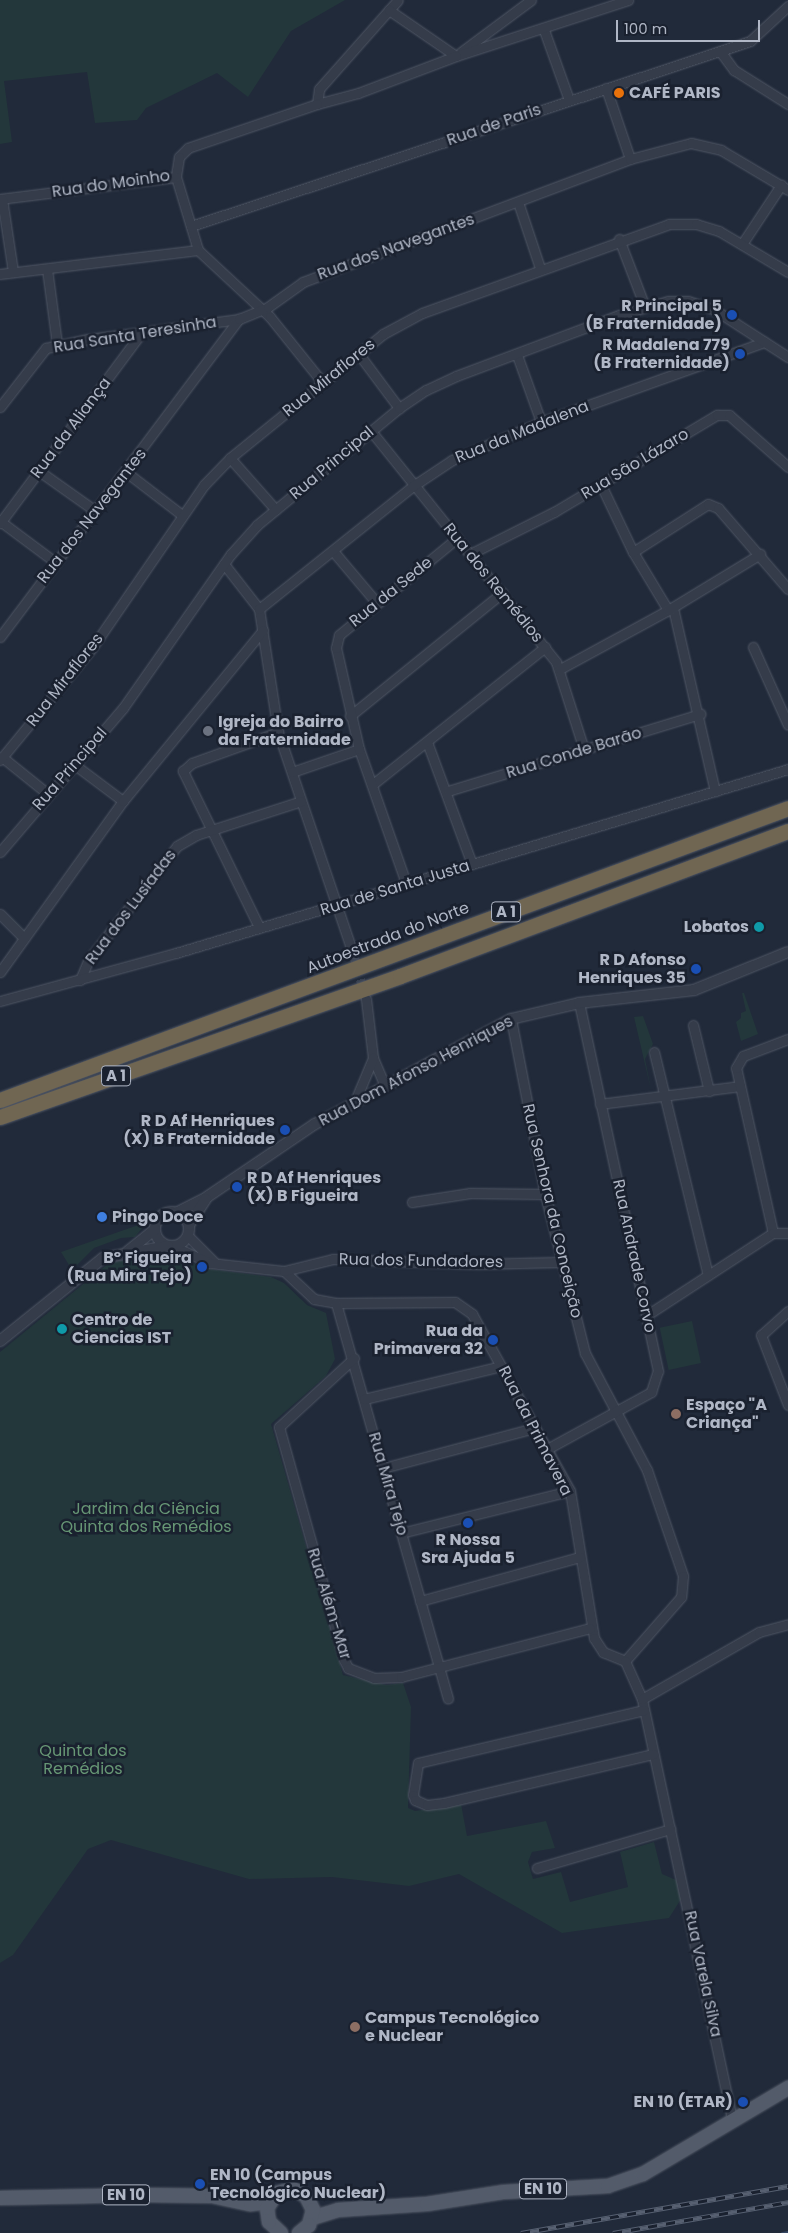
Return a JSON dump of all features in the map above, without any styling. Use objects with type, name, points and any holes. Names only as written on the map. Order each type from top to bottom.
[{"type":"highway","name":"Autoestrada do Norte","points":[[0,1100],[788,808]]},
{"type":"highway","name":"A 1","points":[[0,1118],[400,976],[788,831]]},
{"type":"main road","name":"EN 10","points":[[312,2218],[338,2210],[427,2204],[551,2188],[608,2186],[643,2174],[788,2088]]},
{"type":"main road","name":"EN 10","points":[[0,2198],[212,2196],[268,2208],[277,2194],[293,2190],[310,2201],[338,2210]]},
{"type":"main road","points":[[299,2233],[312,2218],[310,2201]]},
{"type":"main road","points":[[268,2208],[275,2231]]},
{"type":"street","points":[[317,104],[319,89],[398,0]]},
{"type":"street","points":[[456,56],[531,0]]},
{"type":"street","points":[[456,56],[544,30],[628,0]]},
{"type":"street","name":"Rua de Paris","points":[[191,226],[750,41],[788,6]]},
{"type":"street","points":[[389,10],[456,56]]},
{"type":"street","points":[[544,30],[569,100]]},
{"type":"street","points":[[720,51],[734,70],[788,104]]},
{"type":"street","name":"Rua do Moinho","points":[[1,199],[176,177],[179,157],[188,148],[317,104],[358,93],[456,56]]},
{"type":"street","points":[[606,88],[630,159]]},
{"type":"street","name":"Rua dos Navegantes","points":[[0,637],[94,510],[126,472],[239,319],[260,310],[319,273],[518,202],[630,159],[691,143],[721,150],[784,187]]},
{"type":"street","points":[[176,177],[198,250],[260,310],[270,317],[322,382]]},
{"type":"street","points":[[742,244],[784,187]]},
{"type":"street","points":[[1,199],[13,272]]},
{"type":"street","points":[[518,202],[540,268]]},
{"type":"street","name":"Rua Miraflores","points":[[1,758],[92,648],[204,484],[230,458],[383,334],[422,313],[619,239],[669,224],[696,224],[742,244],[788,272]]},
{"type":"street","points":[[619,239],[645,306]]},
{"type":"street","points":[[0,274],[198,250]]},
{"type":"street","points":[[47,269],[57,344]]},
{"type":"street","name":"Rua Principal","points":[[0,852],[155,666],[224,564],[257,525],[399,408],[456,376],[645,306],[688,301],[715,310],[788,357]]},
{"type":"street","name":"Rua Santa Teresinha","points":[[0,407],[35,359],[46,348],[57,344],[239,319]]},
{"type":"street","name":"Rua da Aliança","points":[[0,522],[141,333]]},
{"type":"street","name":"Rua da Madalena","points":[[260,609],[413,486],[452,460],[541,422],[764,342]]},
{"type":"street","points":[[358,354],[399,408]]},
{"type":"street","points":[[517,355],[541,422]]},
{"type":"street","name":"Rua São Lázaro","points":[[472,553],[601,485],[717,415],[729,414],[788,467]]},
{"type":"street","name":"Rua dos Remédios","points":[[371,431],[413,486],[472,553],[560,669],[584,750]]},
{"type":"street","points":[[230,458],[276,510]]},
{"type":"street","points":[[39,471],[94,510]]},
{"type":"street","points":[[126,472],[182,515]]},
{"type":"street","points":[[601,485],[633,552],[670,609],[700,714],[715,791]]},
{"type":"street","points":[[633,552],[708,504],[718,508],[760,554],[788,589]]},
{"type":"street","points":[[0,522],[55,562]]},
{"type":"street","name":"Rua da Sede","points":[[406,883],[373,784],[359,749],[336,648],[339,635],[376,602],[457,538]]},
{"type":"street","points":[[333,551],[376,602]]},
{"type":"street","points":[[560,669],[670,609],[760,554]]},
{"type":"street","points":[[224,564],[260,609],[278,732],[353,954]]},
{"type":"street","points":[[350,716],[502,593]]},
{"type":"street","points":[[0,972],[123,801],[263,630]]},
{"type":"street","points":[[753,646],[788,725]]},
{"type":"street","points":[[373,784],[545,647]]},
{"type":"street","name":"Rua Conde Barão","points":[[448,791],[700,714]]},
{"type":"street","points":[[259,927],[183,771],[192,762],[278,732]]},
{"type":"street","points":[[428,742],[448,791],[472,864]]},
{"type":"street","points":[[292,772],[359,749]]},
{"type":"street","points":[[1,758],[48,794]]},
{"type":"street","points":[[75,764],[123,801]]},
{"type":"street","name":"Rua de Santa Justa","points":[[0,1001],[80,980],[336,906],[406,883],[788,769]]},
{"type":"street","name":"Rua dos Lusíadas","points":[[80,980],[89,959],[177,846],[212,829],[302,801]]},
{"type":"street","points":[[0,914],[24,938]]},
{"type":"street","name":"Rua Dom Afonso Henriques","points":[[176,1213],[207,1197],[315,1124],[512,1019],[579,1003],[694,990],[788,952]]},
{"type":"street","points":[[366,999],[372,1058],[385,1086]]},
{"type":"street","name":"Rua Andrade Corvo","points":[[547,1449],[617,1414],[651,1392],[658,1371],[579,1003]]},
{"type":"street","name":"Rua Senhora da Conceição","points":[[512,1019],[545,1194],[560,1262],[585,1352],[647,1470],[683,1576],[681,1597],[625,1661]]},
{"type":"street","points":[[693,1025],[709,1090]]},
{"type":"street","points":[[773,1232],[736,1068],[743,1056],[788,1039]]},
{"type":"street","points":[[654,1052],[667,1098],[708,1275]]},
{"type":"street","points":[[355,1101],[372,1058]]},
{"type":"street","points":[[600,1104],[667,1098],[740,1086]]},
{"type":"street","points":[[412,1202],[470,1193],[545,1194]]},
{"type":"street","name":"Rua Dom Afonso Henriques","points":[[188,1231],[207,1197]]},
{"type":"street","points":[[126,1252],[155,1229],[162,1215],[176,1213],[184,1217],[188,1231],[217,1264]]},
{"type":"street","points":[[155,1229],[159,1240],[204,1262],[284,1270]]},
{"type":"street","points":[[0,1341],[103,1258],[126,1252],[171,1246],[188,1231]]},
{"type":"street","points":[[647,1315],[773,1232],[788,1233]]},
{"type":"street","name":"Rua dos Fundadores","points":[[284,1270],[333,1259],[478,1264],[560,1262]]},
{"type":"street","name":"Rua da Primavera","points":[[284,1270],[314,1299],[336,1303],[455,1302],[472,1314],[570,1491],[590,1628],[603,1652],[625,1661]]},
{"type":"street","name":"Rua Mira Tejo","points":[[336,1303],[354,1358],[448,1698]]},
{"type":"street","points":[[788,1311],[760,1335],[788,1405]]},
{"type":"street","name":"Rua Além-Mar","points":[[354,1358],[278,1427],[344,1660],[356,1672],[374,1678],[400,1677],[438,1665],[590,1628]]},
{"type":"street","points":[[364,1398],[501,1366]]},
{"type":"street","points":[[383,1468],[534,1428]]},
{"type":"street","points":[[401,1533],[570,1491]]},
{"type":"street","points":[[420,1601],[580,1557]]},
{"type":"street","points":[[642,1699],[759,1632],[788,1624]]},
{"type":"street","points":[[537,1868],[670,1830],[642,1699],[625,1661]]},
{"type":"street","points":[[644,1710],[416,1766],[416,1800],[427,1805],[444,1803],[653,1754]]},
{"type":"street","name":"Rua Varela Silva","points":[[670,1830],[732,2120]]},
{"type":"green space","points":[[0,0],[345,0],[291,31],[248,97],[217,73],[146,108],[137,120],[95,123],[87,72],[4,81],[12,142],[0,144]]},
{"type":"green space","points":[[742,993],[744,993],[758,1034],[741,1041],[736,1022],[741,1018],[741,1013],[746,1011]]},
{"type":"green space","points":[[643,1016],[653,1044],[645,1059],[651,1090],[634,1017]]},
{"type":"green space","points":[[147,1222],[135,1237],[121,1238],[94,1248],[72,1270],[61,1252]]},
{"type":"green space","points":[[160,1254],[185,1258],[201,1268],[271,1277],[284,1283],[307,1305],[326,1313],[335,1359],[326,1376],[271,1424],[343,1675],[386,1685],[403,1683],[411,1707],[408,1808],[415,1811],[461,1804],[467,1836],[546,1821],[555,1848],[532,1852],[528,1862],[533,1879],[561,1872],[570,1902],[628,1887],[620,1852],[654,1842],[662,1874],[676,1880],[683,1896],[669,1918],[562,1933],[459,1874],[409,1886],[332,1877],[249,1879],[111,1840],[88,1849],[13,1955],[0,1963],[0,1352],[109,1263]]},
{"type":"green space","points":[[692,1321],[701,1363],[669,1370],[660,1328]]},
{"type":"waterway","points":[[782,2233],[788,2232]]},
{"type":"tunnel","points":[[353,953],[364,992]]},
{"type":"railway","points":[[521,2233],[788,2186]]},
{"type":"railway","points":[[613,2233],[788,2202]]},
{"type":"place","name":"CAFÉ PARIS","points":[[619,93]]},
{"type":"place","name":"R Principal 5 (B Fraternidade)","points":[[732,315]]},
{"type":"place","name":"R Madalena 779 (B Fraternidade)","points":[[740,354]]},
{"type":"place","name":"Igreja do Bairro da Fraternidade","points":[[208,731]]},
{"type":"place","name":"Lobatos","points":[[759,927]]},
{"type":"place","name":"R D Afonso Henriques 35","points":[[696,969]]},
{"type":"place","name":"R D Af Henriques (X) B Fraternidade","points":[[285,1130]]},
{"type":"place","name":"R D Af Henriques (X) B Figueira","points":[[237,1187]]},
{"type":"place","name":"Pingo Doce","points":[[102,1217]]},
{"type":"place","name":"Bº Figueira (Rua Mira Tejo)","points":[[202,1267]]},
{"type":"place","name":"Centro de Ciencias IST","points":[[62,1329]]},
{"type":"place","name":"Rua da Primavera 32","points":[[493,1340]]},
{"type":"place","name":"Espaço \"A Criança\"","points":[[676,1414]]},
{"type":"place","name":"R Nossa Sra Ajuda 5","points":[[468,1523]]},
{"type":"place","name":"Campus Tecnológico e Nuclear","points":[[355,2027]]},
{"type":"place","name":"EN 10 (ETAR)","points":[[743,2102]]},
{"type":"place","name":"EN 10 (Campus Tecnológico Nuclear)","points":[[200,2184]]},
{"type":"park label","name":"Jardim da Ciência Quinta dos Remédios","points":[[146,1518]]},
{"type":"park label","name":"Quinta dos Remédios","points":[[83,1760]]}]
